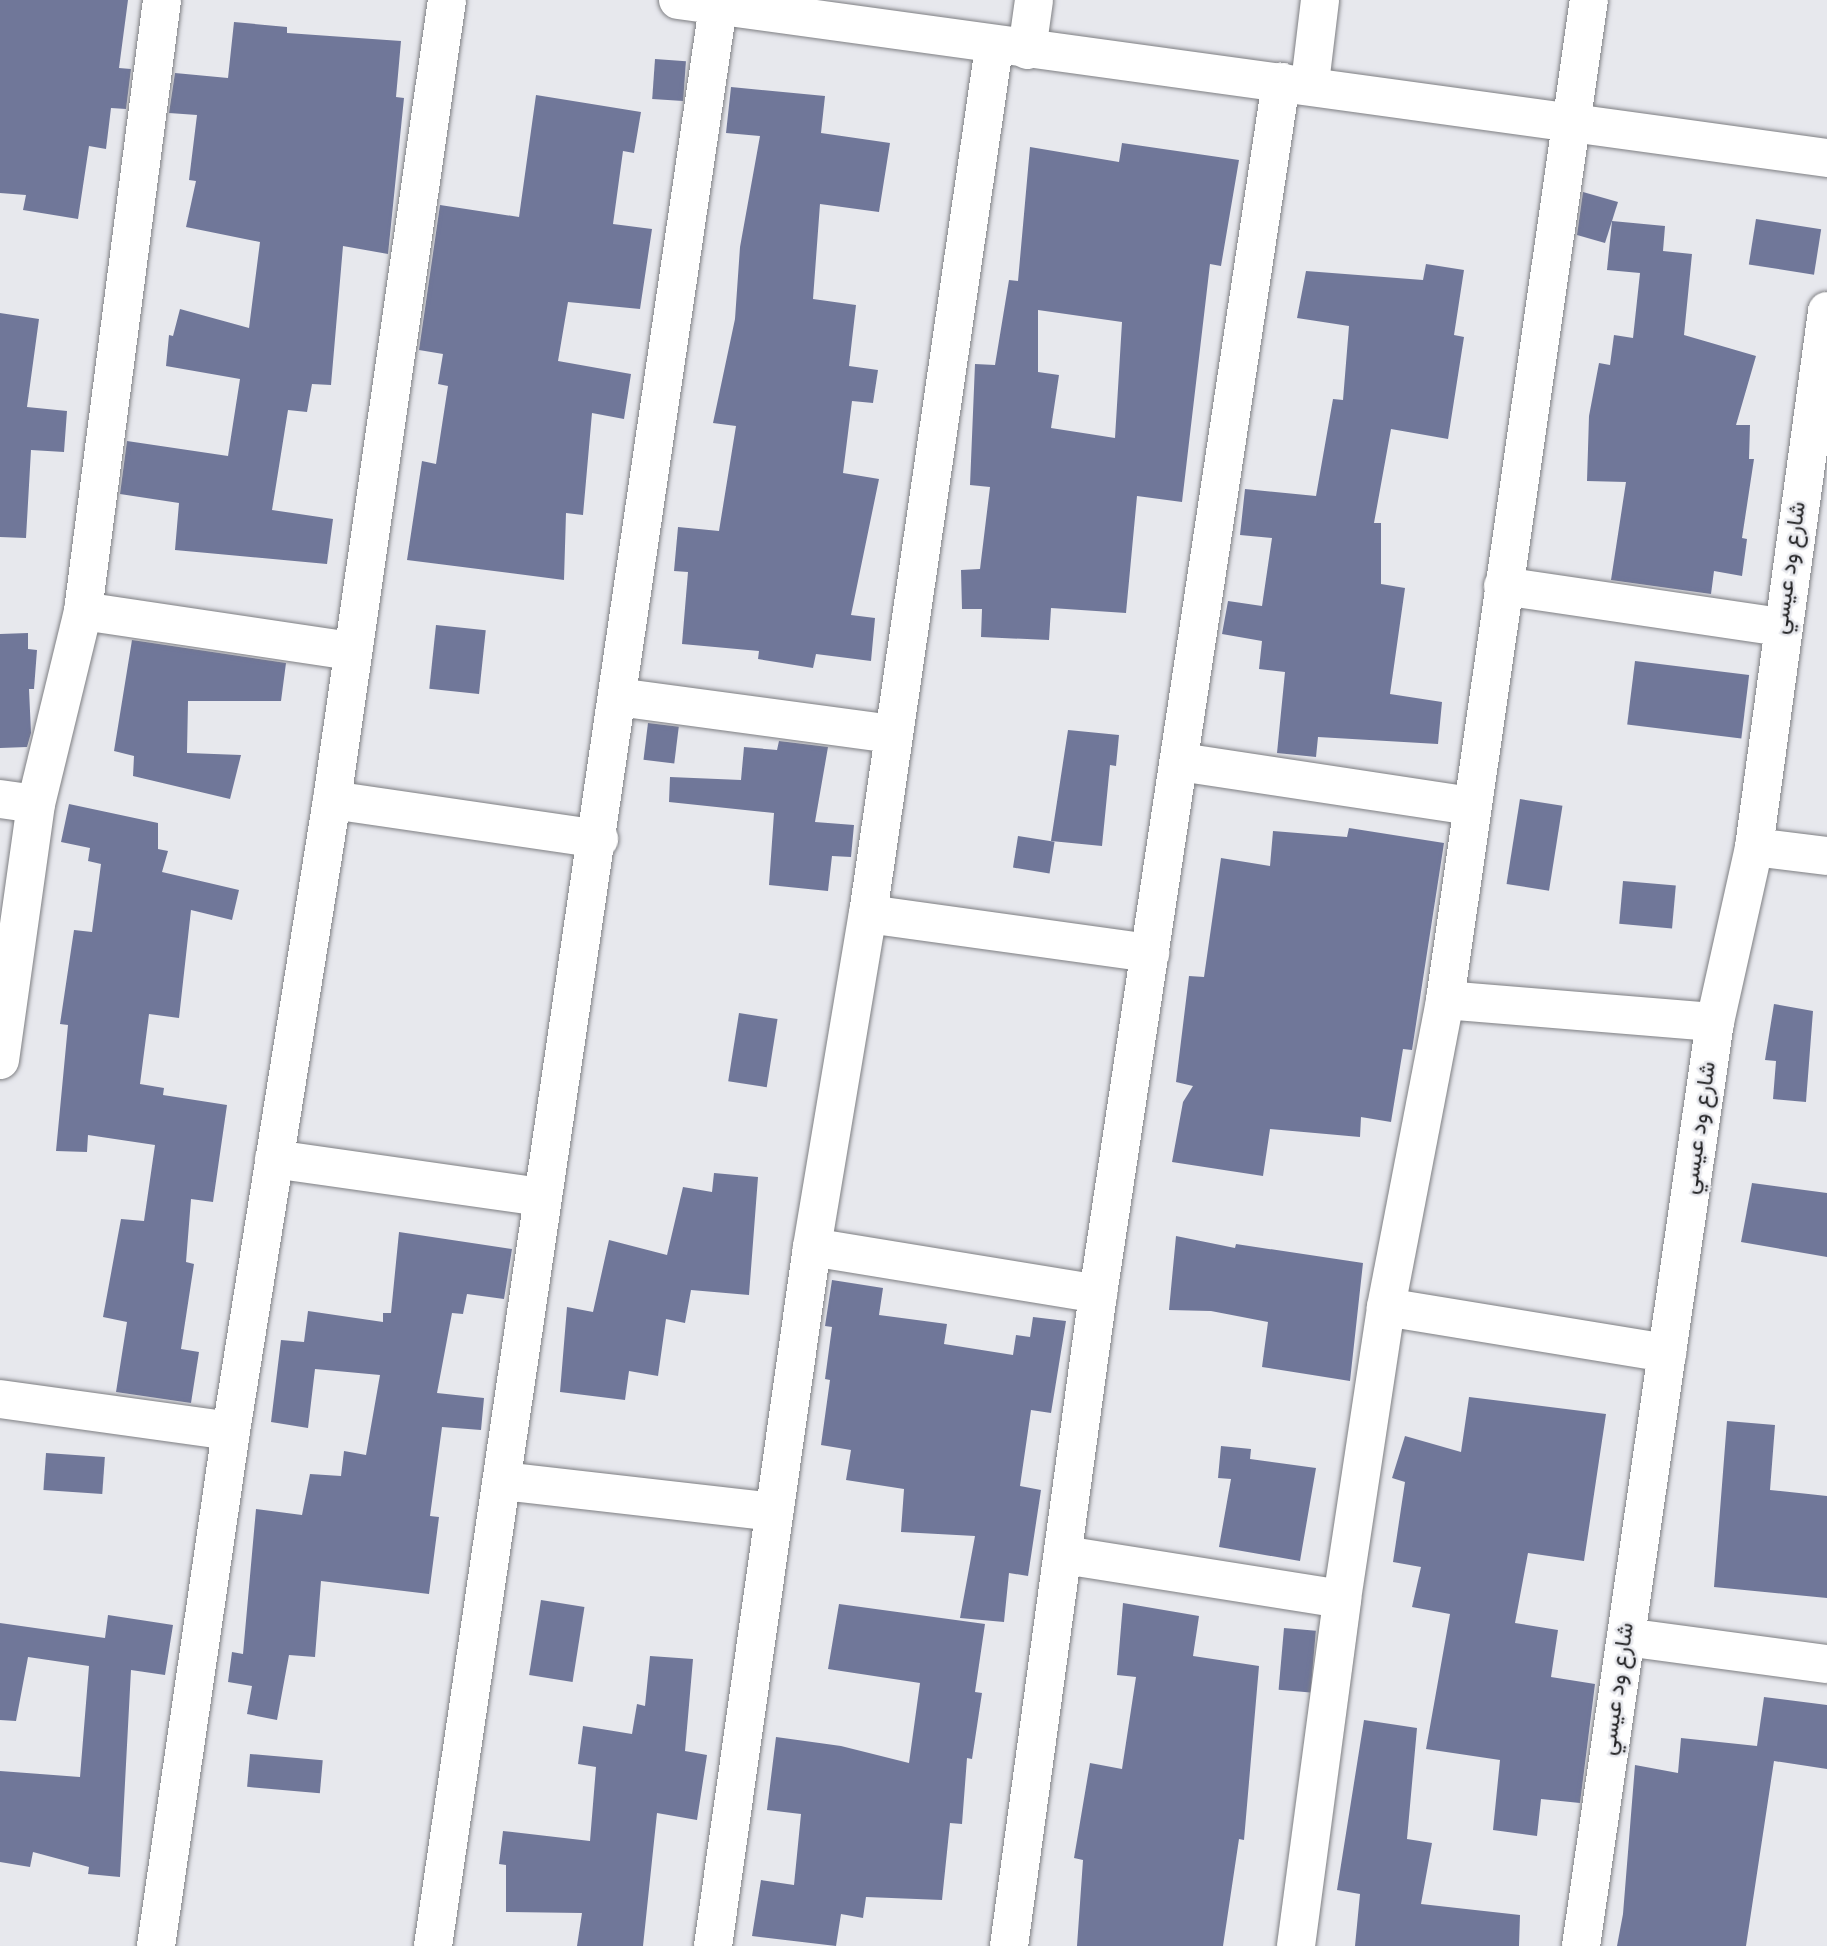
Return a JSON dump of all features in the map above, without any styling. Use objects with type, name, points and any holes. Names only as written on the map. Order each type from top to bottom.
[{"type":"street","points":[[0,1060],[18,802],[83,611],[162,0]]},
{"type":"street","points":[[156,1946],[231,1431],[332,800],[447,0]]},
{"type":"street","points":[[678,0],[739,5],[1011,48],[1296,83],[1827,158]]},
{"type":"street","points":[[713,1946],[812,1247],[868,914],[893,734],[1011,48],[1034,0]]},
{"type":"street","points":[[1009,1946],[1098,1294],[1150,953],[1296,83],[1320,0]]},
{"type":"street","points":[[1296,1946],[1342,1599],[1386,1307],[1445,1000],[1589,0]]},
{"type":"street","points":[[433,1946],[503,1481],[541,1197],[599,839],[618,697],[739,5]]},
{"type":"street","name":"شارع ود عيسي","points":[[1581,1946],[1715,1022],[1754,847],[1827,311]]},
{"type":"street","points":[[1503,586],[1782,627]]},
{"type":"street","points":[[83,611],[352,652]]},
{"type":"street","points":[[618,697],[893,734]]},
{"type":"street","points":[[1181,762],[1472,806]]},
{"type":"street","points":[[332,800],[599,839]]},
{"type":"street","points":[[1754,847],[1827,856]]},
{"type":"street","points":[[868,914],[1150,953]]},
{"type":"street","points":[[1445,1000],[1715,1022]]},
{"type":"street","points":[[274,1159],[541,1197]]},
{"type":"street","points":[[812,1247],[1098,1294]]},
{"type":"street","points":[[1386,1307],[1667,1353]]},
{"type":"street","points":[[0,1399],[231,1431]]},
{"type":"street","points":[[503,1481],[774,1512]]},
{"type":"street","points":[[1064,1555],[1342,1599]]},
{"type":"street","points":[[1626,1637],[1827,1664]]},
{"type":"building","points":[[0,0],[128,0],[119,68],[131,69],[126,109],[111,108],[106,149],[89,146],[78,219],[23,210],[26,195],[0,193]]},
{"type":"building","points":[[234,22],[287,27],[287,33],[401,41],[396,97],[404,98],[388,254],[343,246],[331,385],[312,384],[307,412],[288,410],[272,510],[333,519],[327,564],[175,550],[179,503],[120,494],[127,441],[228,456],[240,379],[166,366],[169,335],[173,336],[180,309],[249,328],[260,242],[186,227],[196,181],[189,180],[197,115],[169,113],[175,73],[228,78]]},
{"type":"building","points":[[655,59],[686,61],[683,101],[652,99]]},
{"type":"building","points":[[731,87],[825,96],[821,133],[890,143],[879,212],[820,204],[813,299],[856,305],[849,366],[878,370],[873,403],[852,401],[843,473],[879,479],[851,615],[875,618],[871,661],[816,654],[813,668],[758,659],[759,651],[682,644],[688,572],[674,571],[678,527],[719,531],[736,426],[713,423],[735,319],[740,247],[760,136],[726,133]]},
{"type":"building","points":[[536,95],[641,112],[634,153],[623,151],[613,224],[652,229],[640,309],[568,302],[558,361],[631,374],[624,419],[592,413],[583,515],[566,513],[564,580],[407,560],[422,461],[436,464],[448,386],[438,384],[443,354],[419,350],[440,205],[519,217]]},
{"type":"building","points":[[1122,143],[1239,160],[1221,266],[1210,264],[1182,502],[1137,496],[1126,613],[1051,608],[1049,640],[981,637],[982,609],[962,609],[961,570],[980,569],[990,487],[970,485],[975,364],[995,365],[1009,280],[1018,281],[1030,147],[1119,162]],"holes":[[[1038,310],[1122,322],[1115,438],[1051,428],[1059,375],[1038,372]]]},
{"type":"building","points":[[1583,192],[1618,202],[1605,243],[1577,235]]},
{"type":"building","points":[[1756,219],[1821,229],[1814,275],[1749,264]]},
{"type":"building","points":[[1612,221],[1665,226],[1663,251],[1692,254],[1684,335],[1756,356],[1736,425],[1750,425],[1749,459],[1754,459],[1742,538],[1747,539],[1742,576],[1714,571],[1711,594],[1611,580],[1626,482],[1587,481],[1589,416],[1599,363],[1610,365],[1614,335],[1633,338],[1640,273],[1607,270]]},
{"type":"building","points":[[1426,264],[1464,270],[1454,335],[1464,337],[1448,439],[1391,429],[1374,523],[1381,523],[1381,584],[1405,588],[1390,694],[1442,702],[1438,744],[1318,737],[1316,757],[1277,753],[1285,672],[1259,669],[1262,641],[1222,634],[1228,601],[1262,606],[1272,538],[1240,535],[1245,489],[1316,496],[1333,399],[1343,400],[1349,326],[1297,318],[1306,271],[1423,280]]},
{"type":"building","points":[[0,313],[39,319],[27,407],[67,411],[64,452],[31,450],[26,538],[0,537]]},
{"type":"building","points":[[436,625],[486,630],[479,694],[429,689]]},
{"type":"building","points":[[28,633],[28,649],[37,650],[34,689],[29,689],[31,733],[27,747],[0,748],[0,634]]},
{"type":"building","points":[[132,640],[286,663],[281,701],[188,701],[187,753],[241,755],[230,799],[133,776],[134,756],[114,751]]},
{"type":"building","points":[[1635,661],[1749,675],[1741,739],[1627,725]]},
{"type":"building","points":[[648,723],[679,727],[674,764],[643,760]]},
{"type":"building","points":[[1068,730],[1119,735],[1116,766],[1110,765],[1102,846],[1051,841]]},
{"type":"building","points":[[779,741],[828,747],[815,822],[854,825],[851,857],[832,856],[828,891],[769,885],[774,813],[669,802],[670,777],[741,780],[744,747],[777,750]]},
{"type":"building","points":[[1520,799],[1562,806],[1549,891],[1507,884]]},
{"type":"building","points":[[69,804],[158,823],[158,849],[168,851],[162,872],[239,890],[232,920],[191,910],[179,1018],[149,1014],[140,1084],[164,1088],[163,1095],[227,1105],[213,1202],[191,1199],[186,1262],[194,1264],[181,1349],[199,1352],[191,1403],[116,1392],[127,1322],[103,1317],[121,1219],[144,1221],[155,1145],[88,1135],[87,1152],[56,1151],[68,1025],[60,1024],[74,930],[92,932],[101,864],[88,861],[90,848],[61,842]]},
{"type":"building","points":[[1349,828],[1444,843],[1412,1050],[1403,1049],[1391,1122],[1361,1117],[1360,1137],[1270,1129],[1263,1176],[1172,1162],[1183,1102],[1193,1086],[1176,1082],[1189,976],[1204,977],[1221,858],[1270,866],[1273,831],[1347,837]]},
{"type":"building","points":[[1018,836],[1055,842],[1050,873],[1013,868]]},
{"type":"building","points":[[1623,881],[1676,886],[1672,928],[1619,924]]},
{"type":"building","points":[[1774,1004],[1813,1011],[1806,1102],[1773,1099],[1776,1061],[1765,1060]]},
{"type":"building","points":[[739,1013],[778,1019],[767,1087],[728,1081]]},
{"type":"building","points":[[714,1173],[758,1177],[749,1295],[691,1290],[685,1323],[666,1319],[658,1376],[629,1371],[625,1400],[560,1392],[567,1307],[593,1312],[609,1240],[667,1255],[683,1187],[712,1192]]},
{"type":"building","points":[[1752,1183],[1827,1193],[1827,1257],[1741,1242]]},
{"type":"building","points":[[399,1232],[512,1249],[504,1299],[467,1294],[463,1314],[452,1313],[437,1393],[484,1398],[481,1430],[442,1427],[430,1516],[439,1517],[429,1594],[321,1581],[315,1657],[289,1655],[277,1720],[247,1714],[252,1686],[228,1682],[232,1652],[243,1654],[256,1509],[302,1515],[310,1474],[341,1476],[344,1451],[366,1455],[380,1375],[315,1369],[308,1428],[271,1422],[281,1340],[304,1342],[308,1311],[383,1322],[383,1313],[391,1313]]},
{"type":"building","points":[[1176,1236],[1235,1248],[1236,1244],[1363,1263],[1350,1381],[1262,1367],[1268,1322],[1211,1311],[1169,1310]]},
{"type":"building","points":[[832,1280],[883,1288],[879,1315],[947,1324],[944,1344],[1013,1355],[1016,1335],[1030,1337],[1033,1317],[1066,1321],[1051,1413],[1031,1410],[1020,1486],[1041,1490],[1028,1576],[1009,1573],[1004,1622],[960,1618],[975,1536],[901,1532],[904,1489],[846,1480],[851,1450],[821,1445],[830,1380],[825,1379],[832,1327],[825,1326]]},
{"type":"building","points":[[1469,1397],[1606,1414],[1584,1561],[1528,1553],[1515,1623],[1558,1630],[1551,1677],[1595,1684],[1580,1803],[1541,1799],[1537,1836],[1493,1830],[1500,1760],[1426,1749],[1450,1614],[1412,1607],[1421,1567],[1393,1562],[1405,1482],[1392,1478],[1405,1436],[1461,1452]]},
{"type":"building","points":[[1727,1421],[1775,1425],[1770,1490],[1827,1496],[1827,1598],[1714,1587]]},
{"type":"building","points":[[1221,1446],[1251,1449],[1250,1459],[1316,1468],[1300,1561],[1219,1547],[1231,1479],[1218,1478]]},
{"type":"building","points":[[46,1453],[105,1457],[102,1494],[43,1490]]},
{"type":"building","points":[[541,1600],[584,1607],[573,1682],[529,1675]]},
{"type":"building","points":[[1123,1603],[1199,1616],[1193,1656],[1259,1666],[1244,1840],[1239,1839],[1223,1946],[1077,1946],[1083,1860],[1074,1858],[1090,1763],[1122,1769],[1136,1677],[1117,1675]]},
{"type":"building","points":[[839,1604],[985,1624],[975,1692],[982,1693],[972,1759],[967,1758],[962,1824],[950,1823],[942,1900],[866,1897],[863,1918],[841,1914],[836,1946],[752,1936],[761,1880],[794,1885],[801,1814],[767,1810],[776,1737],[841,1746],[909,1763],[920,1683],[828,1669]]},
{"type":"building","points":[[108,1615],[173,1625],[165,1675],[131,1670],[120,1877],[88,1874],[89,1867],[33,1852],[30,1867],[0,1862],[0,1771],[80,1777],[89,1666],[28,1657],[16,1721],[0,1720],[0,1623],[105,1638]]},
{"type":"building","points":[[1284,1628],[1316,1631],[1310,1693],[1279,1690]]},
{"type":"building","points":[[650,1656],[693,1659],[685,1751],[707,1755],[697,1820],[657,1813],[643,1946],[577,1946],[582,1913],[506,1912],[506,1865],[499,1864],[503,1831],[590,1841],[596,1767],[578,1764],[583,1726],[632,1734],[637,1704],[645,1706]]},
{"type":"building","points":[[1764,1697],[1827,1705],[1827,1769],[1774,1761],[1746,1946],[1617,1946],[1623,1914],[1635,1765],[1678,1773],[1681,1738],[1757,1746]]},
{"type":"building","points":[[1364,1720],[1417,1728],[1407,1839],[1432,1843],[1421,1904],[1520,1915],[1519,1946],[1355,1946],[1360,1894],[1337,1890]]},
{"type":"building","points":[[250,1754],[323,1760],[320,1793],[247,1787]]}]
